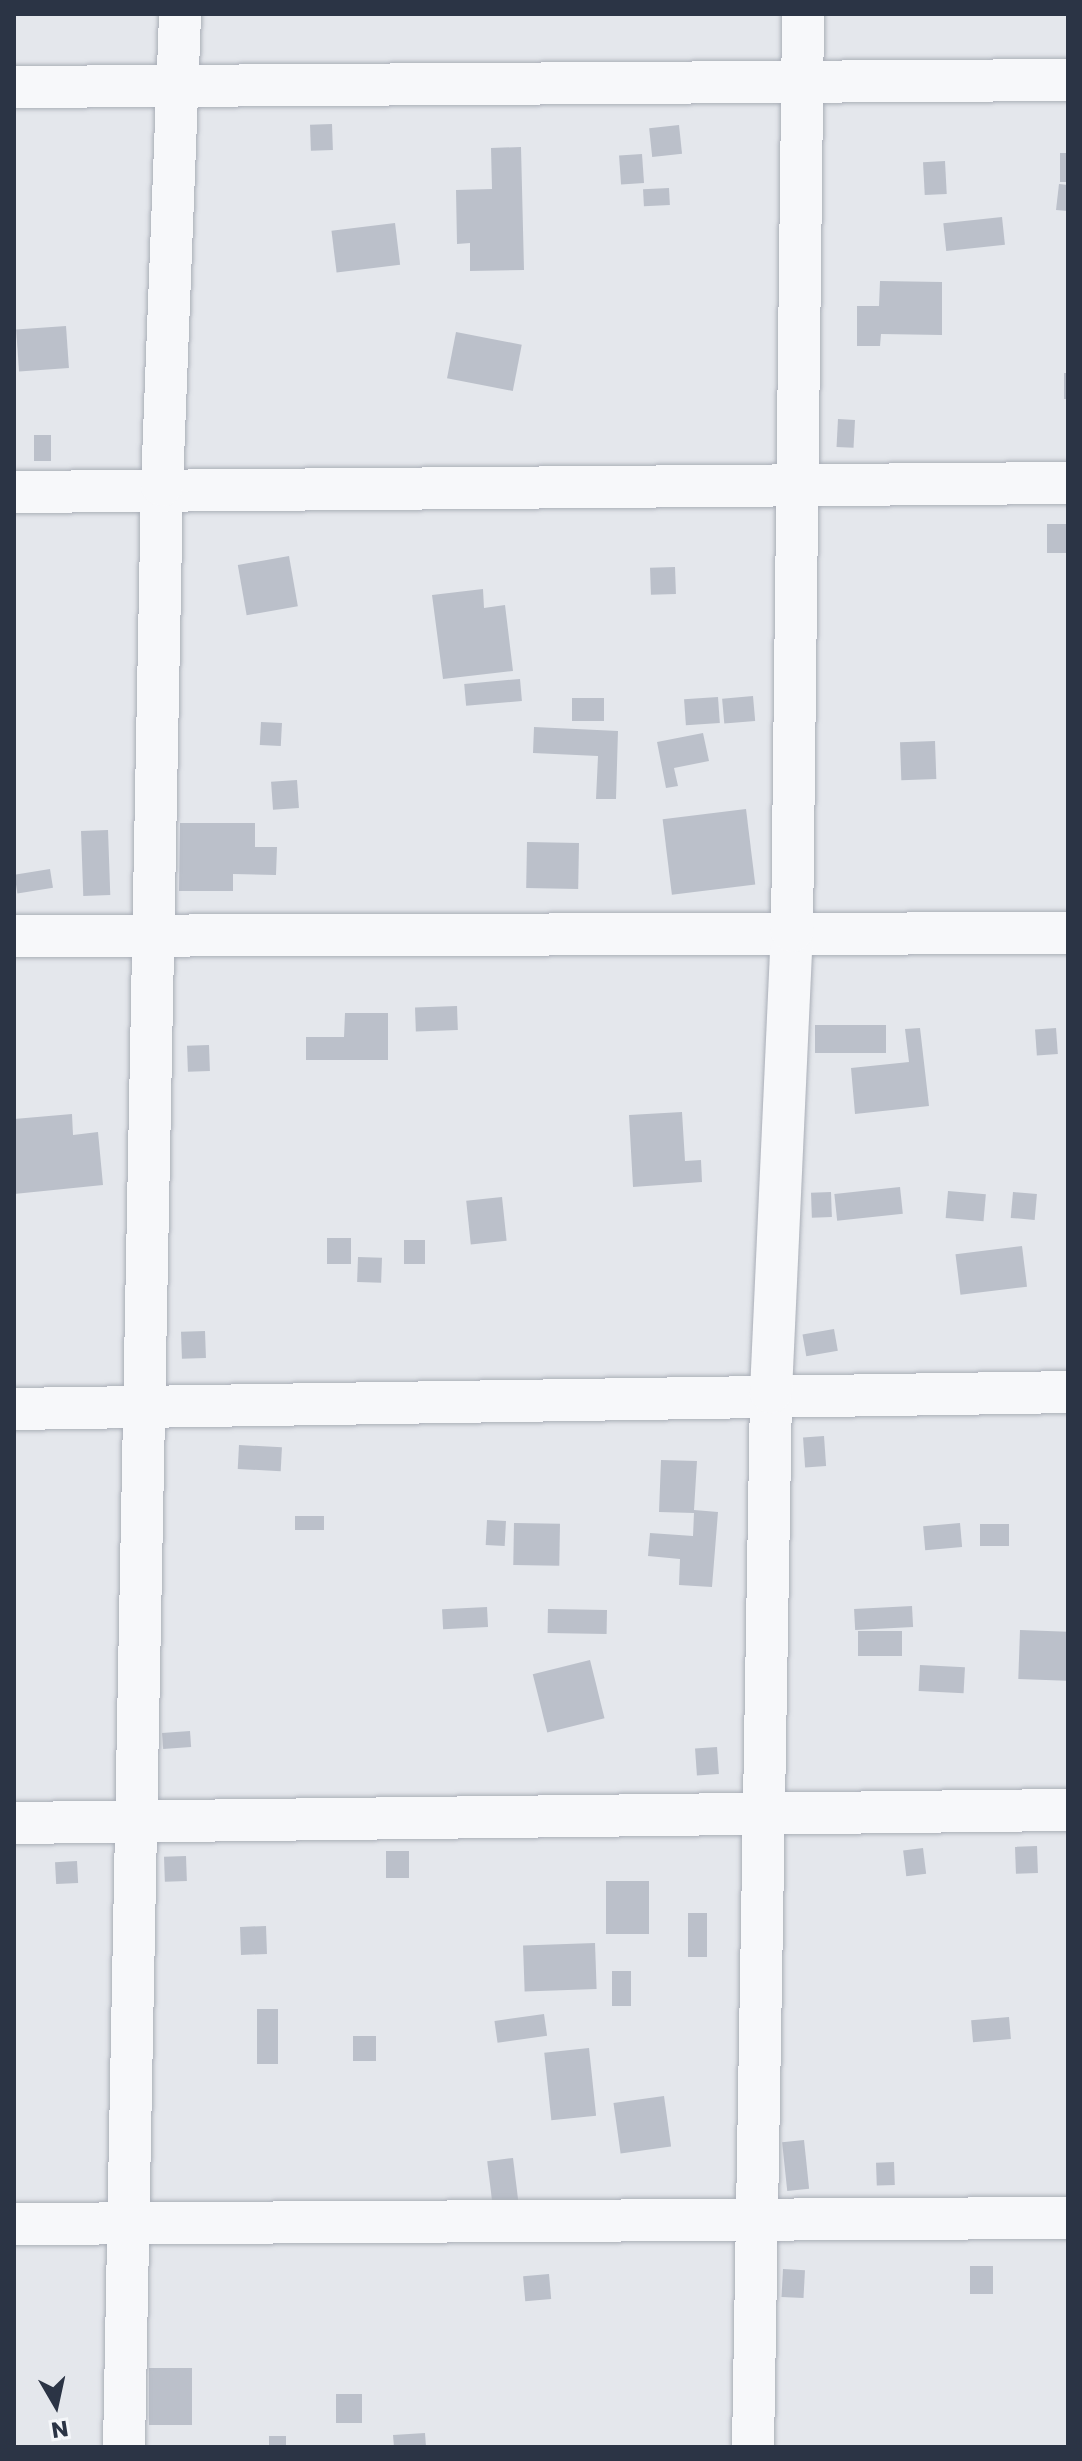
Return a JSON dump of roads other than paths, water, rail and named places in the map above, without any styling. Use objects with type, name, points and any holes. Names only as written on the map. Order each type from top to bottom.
[{"type":"street","points":[[124,2447],[162,485],[180,14]]},
{"type":"street","points":[[753,2447],[760,2221],[761,1818],[771,1392],[792,931],[803,14]]},
{"type":"street","points":[[14,87],[1068,80]]},
{"type":"street","points":[[14,492],[162,485],[795,481],[1068,483]]},
{"type":"street","points":[[14,936],[152,931],[1068,933]]},
{"type":"street","points":[[14,1409],[143,1410],[771,1392],[1068,1392]]},
{"type":"street","points":[[14,1823],[761,1818],[1068,1810]]},
{"type":"street","points":[[14,2224],[1068,2218]]}]
